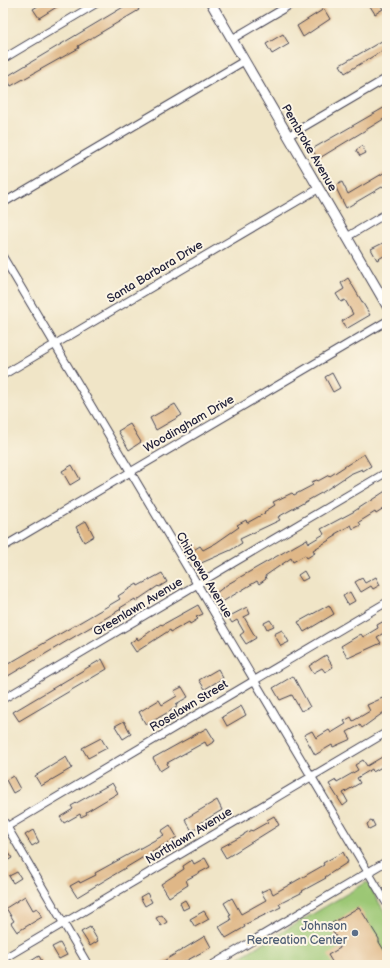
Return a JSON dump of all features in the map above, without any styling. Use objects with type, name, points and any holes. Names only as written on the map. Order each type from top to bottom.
[{"type":"street","points":[[3,59],[97,3]]},
{"type":"street","name":"Pembroke Avenue","points":[[211,3],[387,306]]},
{"type":"street","points":[[232,39],[293,3]]},
{"type":"street","points":[[3,203],[244,61]]},
{"type":"street","points":[[288,136],[387,78]]},
{"type":"street","name":"Santa Barbara Drive","points":[[3,375],[318,189]]},
{"type":"street","points":[[347,237],[387,213]]},
{"type":"street","name":"Chippewa Avenue","points":[[3,257],[387,904]]},
{"type":"street","name":"Woodingham Drive","points":[[3,547],[387,321]]},
{"type":"street","name":"Greenlawn Avenue","points":[[3,699],[387,472]]},
{"type":"street","name":"Roselawn Street","points":[[4,825],[387,602]]},
{"type":"street","name":"Northlawn Avenue","points":[[3,959],[387,732]]},
{"type":"street","points":[[4,825],[88,965]]},
{"type":"street","points":[[212,965],[387,861]]},
{"type":"green space","points":[[367,882],[387,916],[387,965],[226,965]]},
{"type":"building","points":[[43,3],[63,3],[39,18],[33,9]]},
{"type":"building","points":[[130,3],[135,3],[139,10],[78,46],[79,48],[11,86],[6,77]]},
{"type":"building","points":[[368,3],[379,3],[383,9],[375,14]]},
{"type":"building","points":[[324,9],[330,19],[303,37],[297,26]]},
{"type":"building","points":[[283,34],[289,44],[272,54],[266,44]]},
{"type":"building","points":[[387,38],[387,48],[345,73],[340,65]]},
{"type":"building","points":[[387,106],[387,117],[318,159],[312,149]]},
{"type":"building","points":[[362,146],[366,153],[360,156],[356,150]]},
{"type":"building","points":[[387,171],[387,184],[346,208],[335,186],[342,182],[348,194]]},
{"type":"building","points":[[387,241],[387,254],[377,260],[371,249]]},
{"type":"building","points":[[348,278],[370,315],[346,329],[342,321],[353,314],[345,300],[341,302],[336,294],[344,289],[341,283]]},
{"type":"building","points":[[332,373],[340,388],[333,392],[325,377]]},
{"type":"building","points":[[175,404],[182,415],[156,430],[150,418]]},
{"type":"building","points":[[130,424],[141,442],[129,450],[118,431]]},
{"type":"building","points":[[364,454],[371,466],[363,471],[362,469],[350,474],[323,492],[278,517],[280,520],[240,539],[242,543],[231,550],[199,564],[192,551],[200,546],[203,550],[216,543],[239,527],[237,525],[246,520],[247,523],[265,513],[264,512],[275,505],[273,502],[292,493],[294,495],[313,485],[311,482],[318,481],[329,475],[330,476]]},
{"type":"building","points":[[72,465],[80,479],[70,485],[62,471]]},
{"type":"building","points":[[387,490],[387,507],[376,514],[375,512],[359,522],[361,525],[353,529],[351,525],[335,534],[336,536],[313,550],[315,553],[307,558],[305,555],[293,562],[291,558],[265,576],[266,579],[259,584],[257,581],[222,602],[216,593],[228,584],[307,539],[309,543],[324,534],[321,529],[353,512]]},
{"type":"building","points":[[86,521],[94,536],[84,542],[76,527]]},
{"type":"building","points":[[304,571],[308,578],[302,581],[298,575]]},
{"type":"building","points":[[162,573],[167,582],[159,587],[158,586],[136,601],[135,599],[120,608],[121,609],[3,679],[3,667],[120,599],[118,596],[137,584],[138,586]]},
{"type":"building","points":[[376,577],[380,585],[373,589],[371,586],[361,592],[355,582],[362,578],[365,583]]},
{"type":"building","points":[[350,592],[355,601],[348,605],[343,596]]},
{"type":"building","points":[[198,605],[203,614],[196,617],[198,619],[190,624],[189,622],[171,632],[170,630],[136,652],[130,643],[137,638],[138,640],[161,624],[162,625]]},
{"type":"building","points":[[329,605],[334,614],[304,632],[298,622]]},
{"type":"building","points":[[247,607],[250,614],[244,617],[256,638],[246,644],[240,635],[244,632],[237,620],[232,623],[228,617]]},
{"type":"building","points":[[270,620],[274,626],[267,629],[264,623]]},
{"type":"building","points":[[384,621],[387,631],[377,637],[381,643],[348,658],[341,646],[361,634],[363,637],[378,628],[377,625]]},
{"type":"building","points":[[282,630],[289,642],[281,646],[274,634]]},
{"type":"building","points":[[326,655],[333,667],[325,672],[322,668],[313,673],[309,666]]},
{"type":"building","points":[[102,659],[107,669],[19,721],[13,712]]},
{"type":"building","points":[[218,669],[223,678],[205,689],[199,680]]},
{"type":"building","points":[[293,676],[310,707],[301,711],[292,695],[280,700],[273,688]]},
{"type":"building","points":[[182,687],[188,697],[176,704],[177,707],[146,725],[139,712],[159,700],[162,705],[177,696],[174,691]]},
{"type":"building","points":[[387,696],[387,710],[362,728],[360,725],[347,732],[351,739],[333,747],[332,745],[315,755],[304,735],[312,731],[316,738],[329,730],[331,733],[346,724],[344,721],[351,717],[353,721],[370,711],[367,705]]},
{"type":"building","points":[[241,706],[246,715],[227,726],[222,717]]},
{"type":"building","points":[[124,721],[131,734],[123,739],[115,726]]},
{"type":"building","points":[[207,728],[215,741],[207,746],[205,742],[167,763],[168,766],[160,771],[153,758]]},
{"type":"building","points":[[101,738],[107,748],[88,758],[82,748]]},
{"type":"building","points":[[387,754],[387,764],[373,772],[372,769],[357,778],[360,783],[343,793],[348,802],[343,806],[329,784],[336,780],[337,782],[358,770],[355,765],[363,760],[367,766]]},
{"type":"building","points":[[66,757],[72,768],[41,786],[35,776]]},
{"type":"building","points":[[13,776],[20,789],[13,793],[6,780]]},
{"type":"building","points":[[112,783],[118,793],[86,812],[87,814],[81,817],[80,814],[64,823],[60,817],[73,809],[71,806]]},
{"type":"building","points":[[217,800],[222,810],[199,824],[200,826],[192,831],[185,819]]},
{"type":"building","points":[[274,816],[279,825],[226,858],[220,848],[268,822],[267,820]]},
{"type":"building","points":[[372,820],[375,826],[369,829],[367,824]]},
{"type":"building","points":[[170,825],[177,837],[77,897],[70,886],[96,875],[95,873],[164,835],[161,831]]},
{"type":"building","points":[[33,830],[39,842],[32,846],[25,835]]},
{"type":"building","points":[[3,842],[12,858],[3,863]]},
{"type":"building","points":[[343,852],[348,862],[325,877],[326,878],[302,891],[303,892],[279,904],[281,907],[244,925],[245,927],[226,938],[219,927],[231,920],[229,916],[231,915],[224,903],[232,898],[241,914],[266,900],[261,892],[270,888],[273,894],[324,865],[323,863]]},
{"type":"building","points":[[205,858],[210,867],[186,880],[188,885],[169,897],[161,884],[184,869],[183,866],[192,860],[194,864]]},
{"type":"building","points":[[17,872],[21,878],[13,883],[9,876]]},
{"type":"building","points":[[147,893],[152,902],[145,906],[140,897]]},
{"type":"building","points":[[25,896],[33,910],[37,908],[42,917],[17,932],[11,923],[14,921],[6,908]]},
{"type":"building","points":[[185,900],[189,907],[183,910],[180,903]]},
{"type":"building","name":"Johnson Recreation Center","points":[[359,907],[387,955],[387,965],[334,965],[328,955],[340,948],[339,942],[329,925]]},
{"type":"building","points":[[204,911],[209,919],[195,927],[190,919]]},
{"type":"building","points":[[162,915],[167,922],[161,926],[156,918]]},
{"type":"building","points":[[90,927],[98,941],[90,946],[81,932]]},
{"type":"building","points":[[205,936],[211,947],[179,965],[157,965]]},
{"type":"building","points":[[60,943],[67,955],[59,959],[52,947]]},
{"type":"building","points":[[39,956],[44,965],[24,965],[31,961]]},
{"type":"place","name":"Johnson Recreation Center","points":[[355,933]]}]
